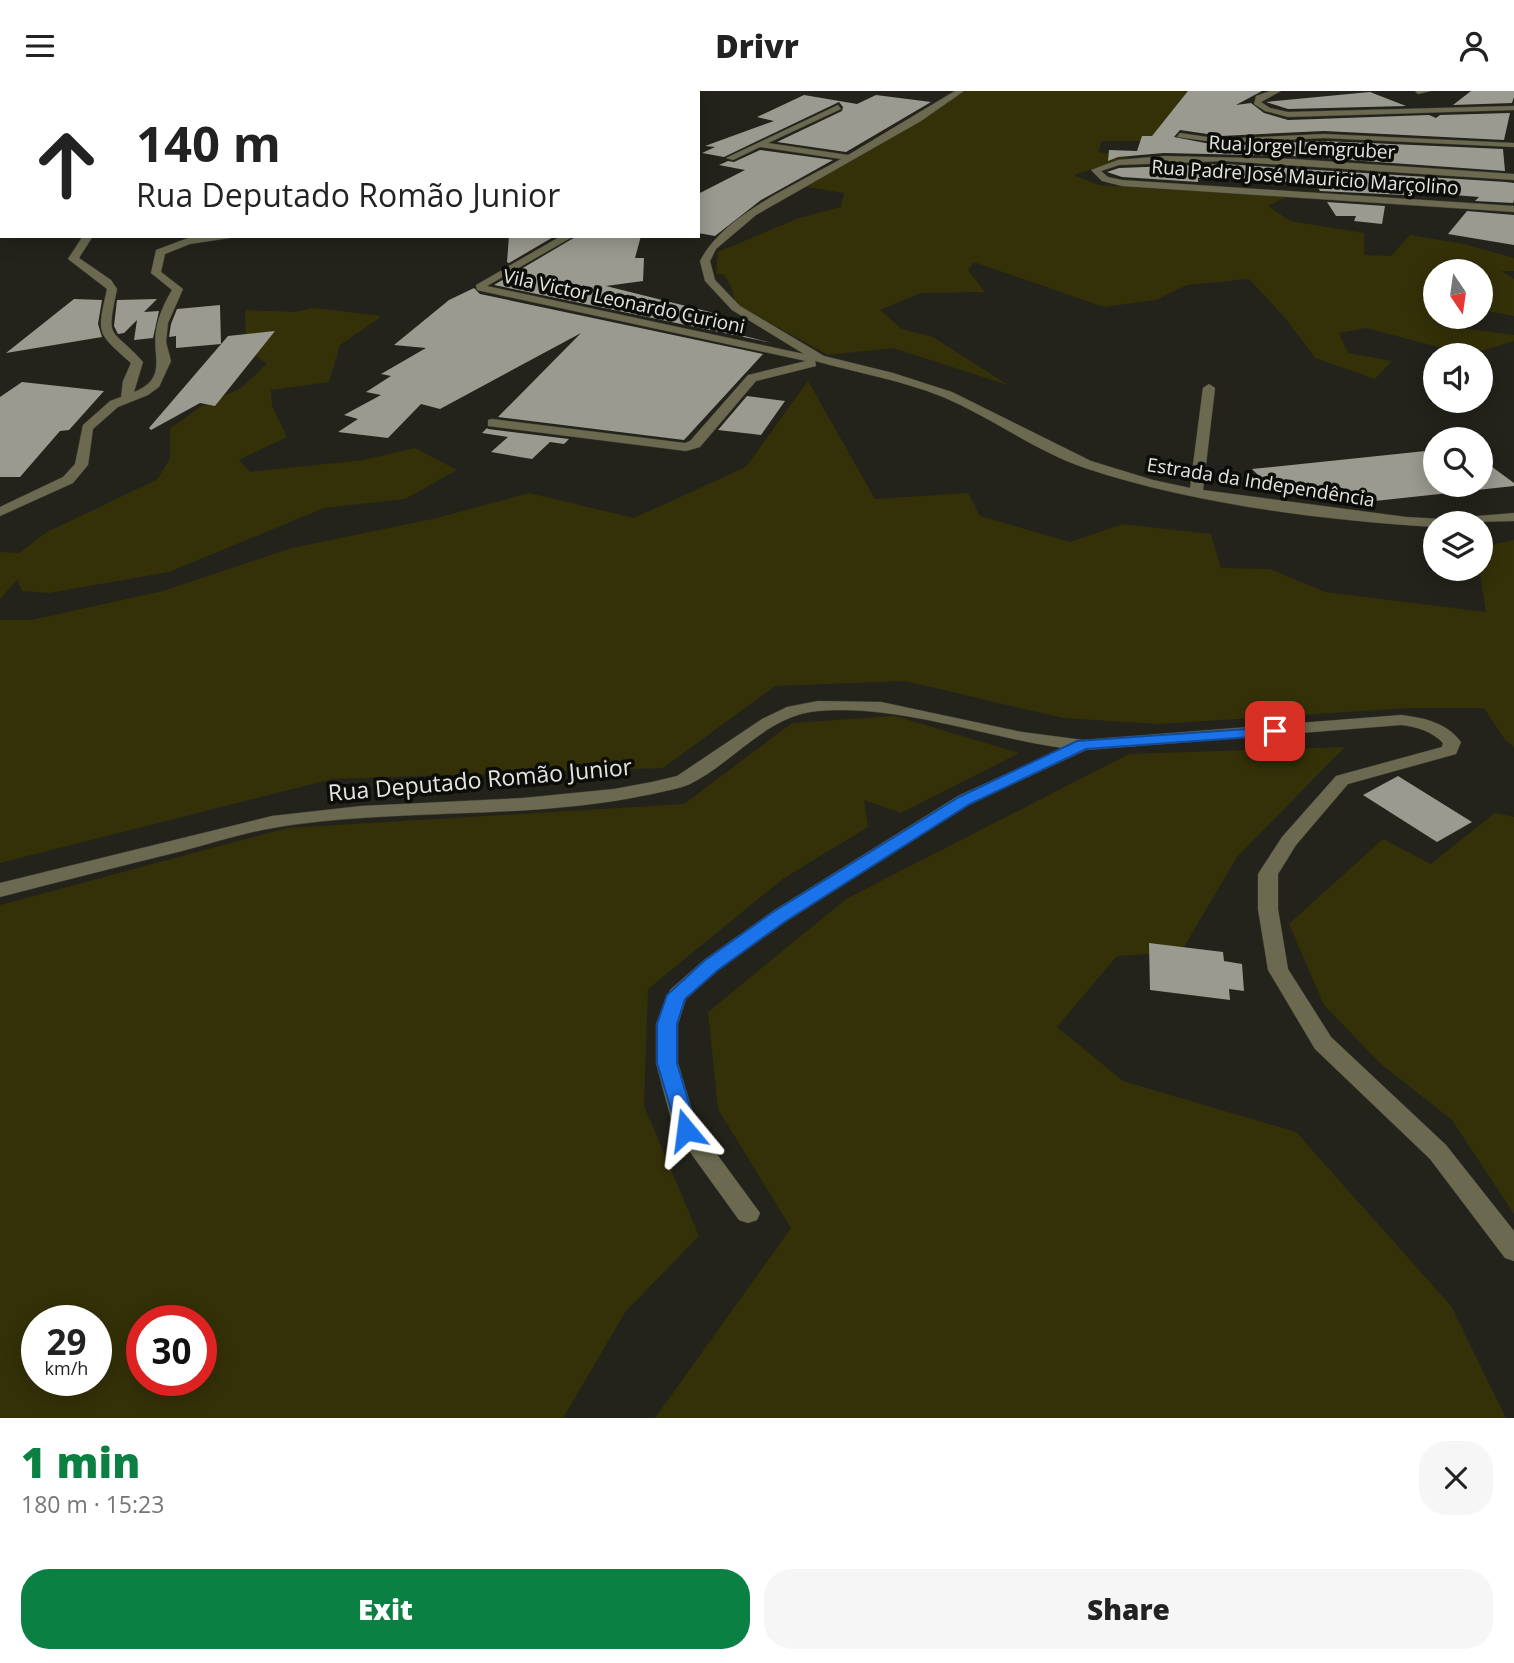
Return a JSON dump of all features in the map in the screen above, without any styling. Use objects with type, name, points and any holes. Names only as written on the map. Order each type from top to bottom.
[{"type":"street","name":"Estrada da Independência","points":[[960,91],[918,119],[730,230],[712,247],[705,261],[710,281],[736,308],[825,360],[889,375],[948,395],[1111,474],[1196,493],[1406,521],[1442,523],[1514,517]]},
{"type":"street","points":[[1277,91],[1259,98],[1259,106],[1297,115],[1514,108]]},
{"type":"street","points":[[730,158],[838,107]]},
{"type":"street","points":[[1435,111],[1514,117]]},
{"type":"street","points":[[1180,135],[1221,141],[1324,136],[1514,145]]},
{"type":"street","points":[[759,144],[849,158]]},
{"type":"street","name":"Rua Jorge Lemgruber","points":[[1096,174],[1097,168],[1102,165],[1128,160],[1187,159],[1347,165],[1514,177]]},
{"type":"street","name":"Rua Padre José Mauricio Marçolino","points":[[1096,174],[1122,183],[1514,209]]},
{"type":"street","points":[[87,238],[73,259],[107,282],[112,289],[104,326],[109,337],[137,362],[129,381],[127,397]]},
{"type":"street","points":[[0,512],[68,480],[81,465],[87,428],[103,411],[155,384],[165,361],[162,353],[162,321],[178,289],[156,274],[160,252],[188,241],[218,238]]},
{"type":"street","name":"Vila Victor Leonardo Curioni","points":[[565,238],[481,285],[481,288],[806,359],[825,360]]},
{"type":"street","points":[[492,423],[686,447],[695,445],[752,378],[825,360]]},
{"type":"street","points":[[1196,493],[1209,388]]},
{"type":"street","name":"Rua Deputado Romão Junior","points":[[0,890],[272,822],[361,812],[523,804],[614,796],[652,788],[683,780],[768,723],[793,711],[818,706],[881,707],[1022,737],[1083,745],[1401,720],[1424,724],[1445,734],[1452,743],[1450,750],[1342,780],[1289,841],[1268,874],[1268,909],[1278,970],[1323,1042],[1438,1152],[1514,1250]]},
{"type":"street","points":[[748,1213],[686,1130],[667,1063],[667,1024],[677,995],[711,965],[872,856],[964,800],[1083,745]]},
{"type":"shaded area","points":[[963,91],[1214,91],[1145,141],[1102,141],[1098,152],[1131,157],[1073,175],[1099,185],[1286,197],[1268,206],[1290,221],[1364,233],[1364,255],[1391,256],[1410,235],[1464,244],[1514,258],[1514,271],[1501,271],[1514,279],[1514,316],[1493,312],[1493,259],[1423,259],[1423,329],[1468,329],[1514,335],[1514,341],[1493,347],[1493,343],[1423,343],[1366,328],[1339,333],[1348,353],[1392,361],[1375,379],[1315,358],[1286,319],[1249,279],[1187,285],[1156,300],[1104,307],[974,262],[968,270],[985,292],[921,293],[880,310],[902,329],[933,337],[1008,385],[893,348],[828,355],[736,304],[730,284],[723,274],[716,274],[718,252],[799,218],[841,207],[844,193],[801,186],[930,115]]},
{"type":"shaded area","points":[[313,308],[382,316],[340,345],[329,382],[271,390],[272,406],[287,437],[239,460],[250,472],[363,460],[415,448],[457,470],[405,499],[324,508],[169,572],[49,593],[22,591],[17,580],[0,599],[0,552],[19,553],[47,532],[158,479],[170,458],[170,429],[200,407],[241,388],[267,364],[246,348],[245,310],[295,312]]},
{"type":"shaded area","points":[[808,381],[875,499],[968,493],[980,516],[1070,542],[1123,524],[1211,534],[1221,568],[1270,569],[1325,592],[1486,612],[1481,581],[1493,581],[1493,544],[1514,540],[1514,747],[1505,740],[1484,708],[1410,708],[1159,724],[1063,718],[905,681],[775,686],[663,768],[332,779],[0,863],[0,620],[31,620],[163,591],[292,548],[437,518],[529,493],[634,518],[746,467]]},
{"type":"shaded area","points":[[895,716],[1019,753],[901,813],[864,800],[868,827],[784,878],[648,989],[644,1106],[699,1236],[626,1311],[563,1418],[0,1418],[0,905],[287,828],[684,804],[792,723]]},
{"type":"shaded area","points":[[1345,747],[1237,857],[1181,952],[1117,956],[1057,1027],[1123,1081],[1296,1132],[1451,1306],[1506,1418],[655,1418],[791,1228],[718,1109],[708,1012],[846,899],[1129,754]]},
{"type":"shaded area","points":[[1495,813],[1514,817],[1514,1214],[1452,1120],[1381,1064],[1324,1005],[1289,924],[1383,839],[1431,864]]},
{"type":"building","points":[[1188,91],[1262,91],[1236,105],[1251,103],[1264,113],[1288,120],[1429,115],[1436,118],[1440,115],[1510,113],[1504,140],[1324,131],[1221,136],[1180,130],[1174,137],[1221,146],[1324,141],[1503,149],[1505,171],[1293,156],[1164,153],[1118,157],[1108,161],[1109,150],[1137,151],[1142,136],[1152,136]]},
{"type":"building","points":[[1471,91],[1514,91],[1514,97],[1512,103],[1453,105]]},
{"type":"building","points":[[1370,92],[1406,106],[1288,109],[1266,102]]},
{"type":"building","points":[[804,95],[857,104],[876,95],[931,102],[846,152],[777,142],[842,111],[843,107],[839,102],[724,157],[702,153],[715,147],[705,146],[774,121],[757,117]]},
{"type":"building","points":[[760,150],[833,160],[761,200],[715,236],[700,233],[700,193],[745,170],[719,165],[728,161],[734,162]]},
{"type":"building","points":[[1224,164],[1506,182],[1514,183],[1514,200],[1513,203],[1475,201],[1479,197],[1404,191],[1404,195],[1320,191],[1315,183],[1198,178],[1198,182],[1122,177],[1107,172],[1119,168]]},
{"type":"building","points":[[1327,202],[1385,206],[1382,224],[1354,221],[1356,216],[1336,216]]},
{"type":"building","points":[[1467,211],[1514,215],[1514,245],[1448,234]]},
{"type":"building","points":[[509,238],[552,238],[509,263]]},
{"type":"building","points":[[574,238],[640,238],[635,258],[644,258],[643,281],[606,286],[718,314],[709,318],[733,324],[721,330],[772,343],[494,285]]},
{"type":"building","points":[[474,288],[480,294],[763,354],[684,440],[498,417],[581,333],[440,409],[421,404],[388,438],[338,432],[358,419],[344,415],[381,395],[366,392],[391,376],[381,374],[426,348],[394,345],[449,300]]},
{"type":"building","points":[[74,299],[102,300],[98,324],[102,337],[6,353]]},
{"type":"building","points":[[157,299],[144,312],[159,311],[153,338],[134,340],[137,320],[124,333],[118,334],[114,326],[117,300]]},
{"type":"building","points":[[220,305],[221,344],[176,348],[176,336],[169,337],[177,309]]},
{"type":"building","points":[[275,331],[215,406],[200,403],[151,430],[149,428],[228,336]]},
{"type":"building","points":[[22,382],[104,391],[69,430],[60,431],[20,477],[0,477],[0,397]]},
{"type":"building","points":[[747,396],[785,401],[761,435],[718,430]]},
{"type":"building","points":[[487,428],[569,439],[564,444],[550,442],[532,459],[491,452],[508,437],[482,433]]},
{"type":"building","points":[[1423,451],[1423,496],[1347,504],[1327,486],[1275,492],[1252,469]]},
{"type":"building","points":[[1493,468],[1514,483],[1514,486],[1493,488]]},
{"type":"building","points":[[1398,776],[1472,822],[1437,842],[1363,795]]},
{"type":"building","points":[[1149,943],[1223,952],[1224,961],[1242,964],[1244,991],[1229,989],[1230,1000],[1150,990]]},
{"type":"route","points":[[686,1130],[667,1063],[667,1024],[677,995],[711,965],[780,916],[964,800],[1083,745],[1275,731]]}]
